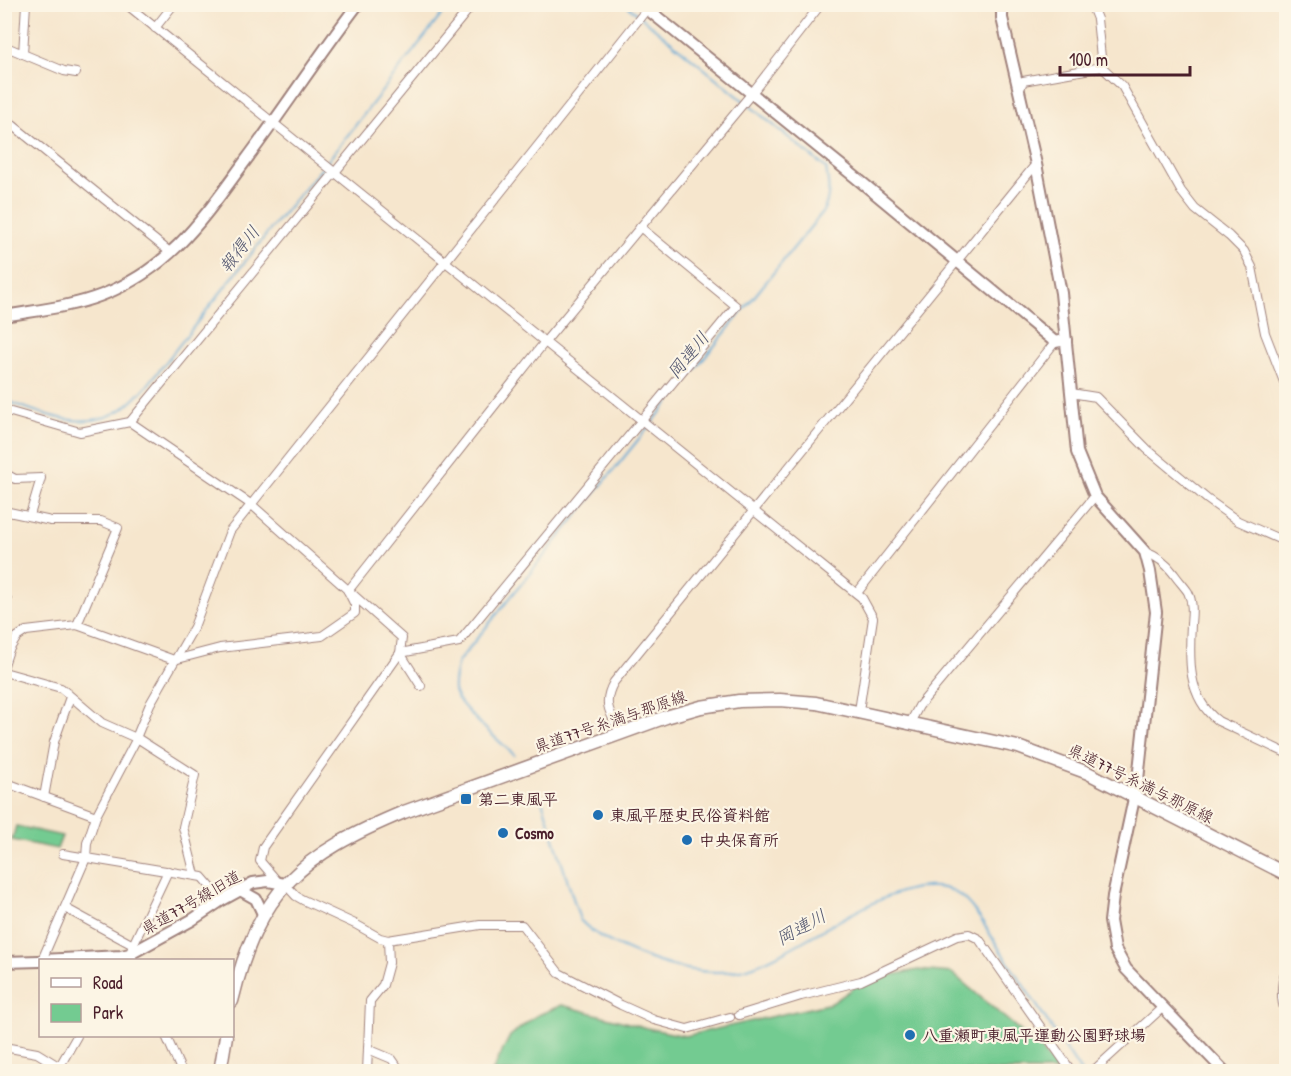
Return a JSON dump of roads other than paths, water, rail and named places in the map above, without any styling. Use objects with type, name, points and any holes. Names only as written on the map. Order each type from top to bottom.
[{"type":"main road","name":"県道77号糸満与那原線","points":[[234,993],[249,944],[281,883],[332,846],[404,812],[621,734],[701,707],[739,701],[816,703],[1018,747],[1088,773],[1287,874]]},
{"type":"main road","points":[[220,1071],[226,1037]]},
{"type":"street","points":[[23,54],[26,4]]},
{"type":"street","points":[[126,4],[857,593],[873,618],[859,711]]},
{"type":"street","points":[[154,28],[174,4]]},
{"type":"street","points":[[4,316],[72,304],[104,294],[148,270],[171,254],[203,219],[358,4]]},
{"type":"street","points":[[4,410],[80,432],[130,422],[331,171],[473,4]]},
{"type":"street","points":[[348,591],[544,343],[752,93],[821,4]]},
{"type":"street","points":[[1002,4],[1002,18],[1018,95],[1036,164],[1060,293],[1061,341],[1071,393],[1077,452],[1095,496],[1145,552],[1156,612],[1135,796],[1113,896],[1110,921],[1115,949],[1126,969],[1225,1071]]},
{"type":"street","points":[[1091,4],[1097,19],[1102,67],[1122,86],[1180,191],[1195,209],[1244,251],[1252,267],[1265,333],[1287,387]]},
{"type":"street","points":[[4,672],[61,688],[102,723],[136,738],[150,704],[194,627],[230,531],[446,263],[644,7],[958,261],[1061,341]]},
{"type":"street","points":[[4,46],[64,71],[76,73]]},
{"type":"street","points":[[1018,95],[1023,81],[1102,67]]},
{"type":"street","points":[[4,118],[171,254]]},
{"type":"street","points":[[621,734],[608,708],[607,694],[614,682],[1036,164]]},
{"type":"street","points":[[400,653],[459,642],[736,306],[640,227]]},
{"type":"street","points":[[857,593],[1061,341]]},
{"type":"street","points":[[1071,393],[1096,397],[1147,449],[1207,499],[1238,521],[1287,542]]},
{"type":"street","points":[[130,422],[252,505],[402,638],[400,653],[263,847],[260,861],[281,883],[303,900],[388,940],[480,925],[522,925],[559,973],[654,1020],[687,1029],[730,1017]]},
{"type":"street","points":[[4,473],[15,479],[41,478],[30,515]]},
{"type":"street","points":[[910,723],[919,706],[1095,496]]},
{"type":"street","points":[[4,511],[51,521],[101,521],[118,528],[77,625]]},
{"type":"street","points":[[1145,552],[1154,555],[1168,566],[1188,593],[1192,608],[1189,664],[1192,680],[1209,714],[1218,721],[1287,753]]},
{"type":"street","points":[[4,665],[17,637],[26,632],[77,625],[174,660],[220,648],[322,636],[355,613],[355,605],[348,591]]},
{"type":"street","points":[[400,653],[421,686]]},
{"type":"street","points":[[44,796],[54,742],[70,697]]},
{"type":"street","points":[[43,959],[86,858],[87,843],[96,816],[137,738],[195,775],[183,827],[195,875]]},
{"type":"street","points":[[4,782],[96,816]]},
{"type":"street","points":[[63,854],[202,877],[222,900]]},
{"type":"street","points":[[65,908],[127,955],[168,871]]},
{"type":"street","name":"県道77号線旧道","points":[[60,959],[127,955],[192,920],[240,890],[261,881],[281,883]]},
{"type":"street","points":[[240,890],[256,899],[263,914]]},
{"type":"street","points":[[739,1015],[861,981],[957,936],[969,934],[979,939],[1072,1071]]},
{"type":"street","points":[[367,1071],[370,1001],[383,985],[389,963],[388,940]]},
{"type":"street","name":"県道77号線旧道","points":[[4,963],[39,960]]},
{"type":"street","points":[[1287,970],[1282,982],[1284,1008],[1287,1014]]},
{"type":"street","points":[[1092,1071],[1163,1007]]},
{"type":"street","points":[[58,1069],[76,1037]]},
{"type":"street","points":[[167,1037],[183,1071]]},
{"type":"street","points":[[4,1047],[37,1053],[58,1069],[68,1071]]},
{"type":"street","points":[[368,1049],[392,1059],[401,1071]]},
{"type":"waterway","name":"報得川","points":[[326,163],[450,4]]},
{"type":"waterway","name":"岡連川","points":[[514,755],[470,714],[456,696],[454,683],[458,662],[822,213],[828,197],[826,168],[625,4]]},
{"type":"waterway","name":"報得川","points":[[4,400],[50,416],[82,421],[112,415],[129,404],[147,386],[277,221],[323,167]]},
{"type":"waterway","name":"岡連川","points":[[540,794],[580,920],[601,937],[617,945],[653,960],[678,967],[716,972],[740,970],[790,949],[879,900],[908,890],[934,887],[956,893],[981,919],[1081,1072]]},
{"type":"place","name":"第二東風平","points":[[466,799]]},
{"type":"place","name":"東風平歴史民俗資料館","points":[[598,815]]},
{"type":"place","name":"Cosmo","points":[[503,833]]},
{"type":"place","name":"中央保育所","points":[[687,840]]},
{"type":"place","name":"八重瀬町東風平運動公園野球場","points":[[910,1035]]}]
